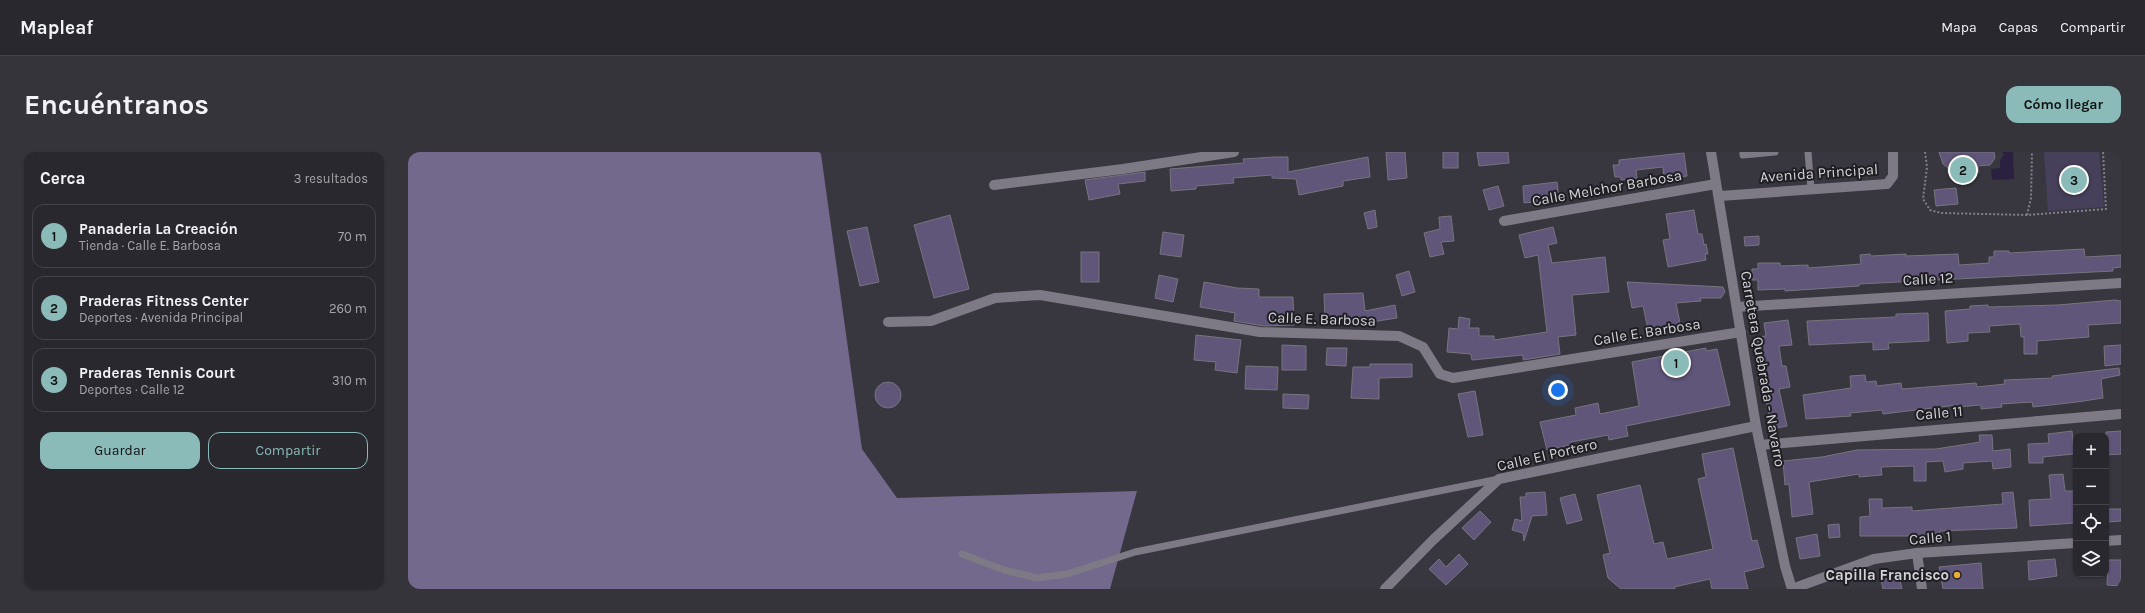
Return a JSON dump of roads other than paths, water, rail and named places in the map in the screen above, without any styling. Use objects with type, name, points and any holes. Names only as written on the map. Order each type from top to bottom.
[{"type":"street","points":[[994,185],[1123,169],[1234,152]]},
{"type":"street","name":"Carretera Quebrada - Navarro","points":[[1711,152],[1716,184],[1720,196],[1756,426],[1785,566],[1792,589]]},
{"type":"street","name":"Avenida Principal","points":[[1720,196],[1887,184],[1893,176],[1893,152]]},
{"type":"street","name":"Calle Melchor Barbosa","points":[[1504,221],[1716,184]]},
{"type":"street","name":"Calle 12","points":[[1737,307],[2121,282]]},
{"type":"street","name":"Calle E. Barbosa","points":[[888,322],[931,321],[995,298],[1040,295],[1260,332],[1398,336],[1423,347],[1440,374],[1453,378],[1741,332]]},
{"type":"street","name":"Calle 11","points":[[1760,445],[2121,414]]},
{"type":"street","name":"Calle El Portero","points":[[1385,589],[1433,540],[1499,479],[1756,426]]},
{"type":"street","points":[[2109,541],[2121,540]]},
{"type":"street","name":"Calle 1","points":[[1792,589],[1874,559],[1917,553],[2073,543]]},
{"type":"street","points":[[1917,553],[1922,589]]},
{"type":"lane","points":[[1742,152],[1743,156],[1776,152]]},
{"type":"lane","points":[[1808,152],[1811,189]]},
{"type":"lane","points":[[962,554],[1004,570],[1037,578],[1067,574],[1135,552],[1499,479]]},
{"type":"place","name":"Praderas Fitness Center","points":[[1963,170]]},
{"type":"place","name":"Praderas Tennis Court","points":[[2074,180]]},
{"type":"place","name":"Panaderia La Creación","points":[[1676,363]]},
{"type":"place","name":"Capilla Francisco","points":[[1957,575]]}]
